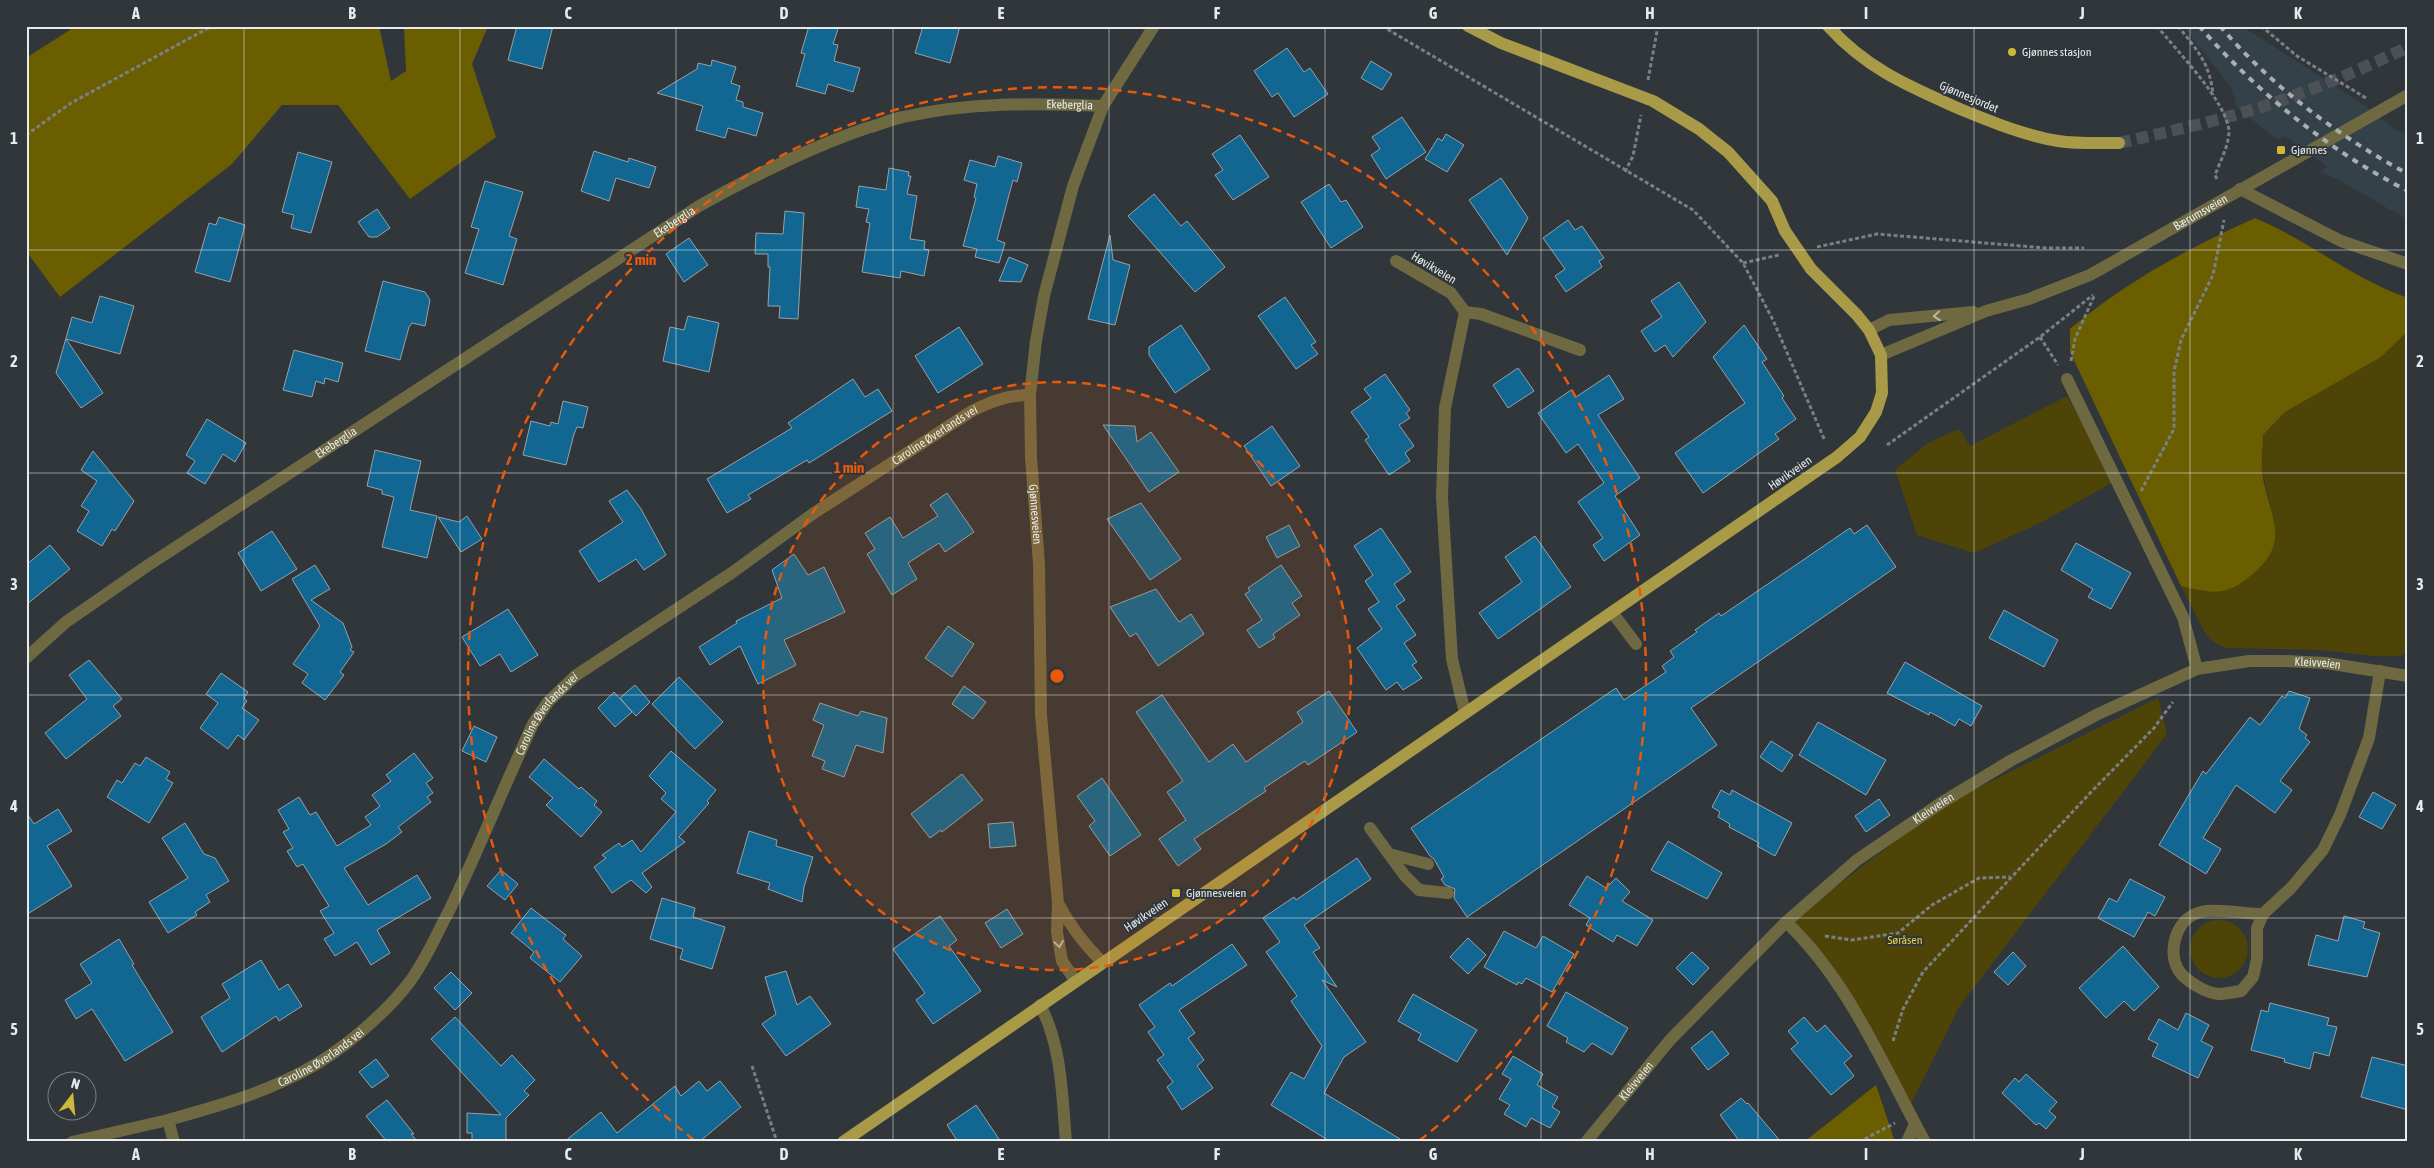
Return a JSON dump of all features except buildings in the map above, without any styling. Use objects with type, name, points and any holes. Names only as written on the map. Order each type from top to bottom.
[{"type":"main road","name":"Høvikveien","points":[[843,1142],[1075,980],[1837,457],[1860,437],[1876,412],[1882,393],[1881,355],[1869,330],[1837,292],[1811,270],[1785,231],[1772,201],[1728,152],[1699,129],[1653,101],[1501,43],[1468,26]]},
{"type":"main road","name":"Gjønnesjordet","points":[[1828,26],[1845,44],[1882,73],[1910,88],[1996,124],[2027,135],[2059,141],[2119,143]]},
{"type":"street","points":[[1103,106],[1154,26]]},
{"type":"street","name":"Bærumsveien","points":[[1881,355],[1986,311],[2029,299],[2090,275],[2373,113],[2408,95]]},
{"type":"street","name":"Ekeberglia","points":[[26,658],[66,622],[147,566],[699,206],[753,176],[836,139],[902,117],[969,107],[1027,103],[1103,106],[1073,186],[1044,296],[1036,341],[1030,395]]},
{"type":"street","points":[[2240,189],[2341,242],[2408,264]]},
{"type":"street","name":"Høvikveien","points":[[1396,261],[1451,293],[1465,312]]},
{"type":"street","name":"Bærumsveien","points":[[1869,330],[1889,320],[1986,311]]},
{"type":"street","points":[[1465,714],[1452,659],[1442,497],[1446,408],[1465,312],[1481,314],[1580,350]]},
{"type":"street","points":[[2064,375],[2132,509],[2183,617],[2197,669]]},
{"type":"street","name":"Caroline Øverlands vei","points":[[72,1142],[168,1120],[240,1100],[305,1071],[345,1043],[379,1014],[408,984],[431,947],[533,724],[548,702],[575,676],[733,572],[814,513],[972,411],[992,401],[1013,395],[1030,395]]},
{"type":"street","name":"Gjønnesveien","points":[[1030,395],[1031,457],[1039,564],[1042,715],[1058,903],[1057,932],[1062,961],[1075,980]]},
{"type":"street","points":[[1612,612],[1636,644]]},
{"type":"street","name":"Kleivveien","points":[[1586,1142],[1670,1040],[1857,860],[1941,802],[2010,761],[2098,714],[2197,669],[2249,661],[2284,660],[2326,663],[2408,676]]},
{"type":"street","points":[[2263,914],[2202,911],[2188,917],[2176,932],[2175,954],[2179,970],[2194,984],[2218,994],[2241,991],[2253,976],[2257,959],[2256,928],[2263,914],[2291,888],[2323,850],[2340,815],[2368,738],[2380,671]]},
{"type":"street","points":[[1370,828],[1405,876],[1419,890],[1448,893]]},
{"type":"street","points":[[1389,854],[1428,864]]},
{"type":"street","name":"Gjønnesveien","points":[[1058,903],[1075,932],[1102,962]]},
{"type":"street","points":[[1790,926],[1844,994],[1925,1142]]},
{"type":"street","points":[[1040,1005],[1049,1021],[1060,1073],[1066,1142]]},
{"type":"street","points":[[168,1120],[174,1142]]},
{"type":"street","points":[[1907,1142],[1915,1124]]},
{"type":"path","points":[[26,135],[71,103],[212,26]]},
{"type":"path","points":[[1382,26],[1625,172],[1692,210],[1743,263],[1773,320],[1824,441]]},
{"type":"path","points":[[2157,26],[2213,95],[2225,114],[2229,132],[2215,176],[2220,184]]},
{"type":"path","points":[[2178,26],[2206,62],[2211,77],[2213,95]]},
{"type":"path","points":[[2261,26],[2297,56],[2369,99]]},
{"type":"path","points":[[1625,172],[1634,156]]},
{"type":"path","points":[[2132,509],[2174,429],[2174,372],[2179,348],[2213,275],[2224,220]]},
{"type":"path","points":[[1877,234],[2084,248]]},
{"type":"path","points":[[1743,263],[1756,260]]},
{"type":"path","points":[[1887,445],[2040,337],[2095,293],[2076,339],[2064,375]]},
{"type":"path","points":[[2040,337],[2064,375]]},
{"type":"path","points":[[1885,1067],[1903,1009],[1923,972],[2154,728],[2176,698]]},
{"type":"path","points":[[1790,926],[1852,940],[1898,933],[1932,905],[1979,878],[2011,877]]},
{"type":"path","points":[[752,1066],[777,1142]]},
{"type":"path","points":[[1859,1142],[1900,1120]]},
{"type":"shaded area","points":[[76,26],[379,26],[391,81],[406,71],[404,26],[488,26],[472,64],[496,137],[410,199],[338,105],[282,105],[232,164],[60,297],[26,251],[26,58]]},
{"type":"shaded area","points":[[2183,26],[2242,26],[2357,100],[2396,130],[2408,135],[2408,220],[2337,179],[2320,172],[2327,166],[2285,136],[2277,139],[2237,108],[2232,89]]},
{"type":"shaded area","points":[[2255,218],[2294,237],[2368,281],[2408,298],[2408,331],[2381,357],[2285,412],[2263,435],[2262,473],[2275,528],[2275,540],[2271,552],[2263,564],[2240,583],[2232,588],[2209,592],[2181,586],[2070,352],[2070,329],[2113,296],[2158,267],[2206,241]]},
{"type":"shaded area","points":[[1876,1085],[1895,1142],[1804,1142]]},
{"type":"green space","points":[[2408,331],[2408,652],[2400,656],[2373,656],[2320,650],[2226,648],[2215,643],[2205,633],[2181,586],[2207,592],[2275,524],[2262,472],[2263,435],[2285,412],[2381,357]]},
{"type":"green space","points":[[2067,396],[2115,481],[2042,522],[1974,553],[1917,535],[1895,470],[1928,443],[1959,429],[1970,446]]},
{"type":"green space","name":"Søråsen","points":[[2158,698],[2167,734],[1959,1007],[1909,1108],[1793,919],[1942,806]]},
{"type":"green space","points":[[2219,920],[2230,922],[2243,933],[2248,949],[2246,960],[2235,973],[2219,978],[2208,976],[2195,965],[2190,949],[2192,938],[2203,925]]},
{"type":"tunnel","points":[[2119,143],[2216,120],[2274,103],[2342,77],[2408,47]]},
{"type":"railway","points":[[2199,26],[2245,74],[2296,119],[2350,158],[2408,191]]},
{"type":"railway","points":[[2220,26],[2261,69],[2307,108],[2356,143],[2408,174]]},
{"type":"place","name":"Gjønnes stasjon","points":[[2012,52]]},
{"type":"place","name":"Gjønnes","points":[[2281,150]]},
{"type":"place","name":"Gjønnesveien","points":[[1176,893]]}]
